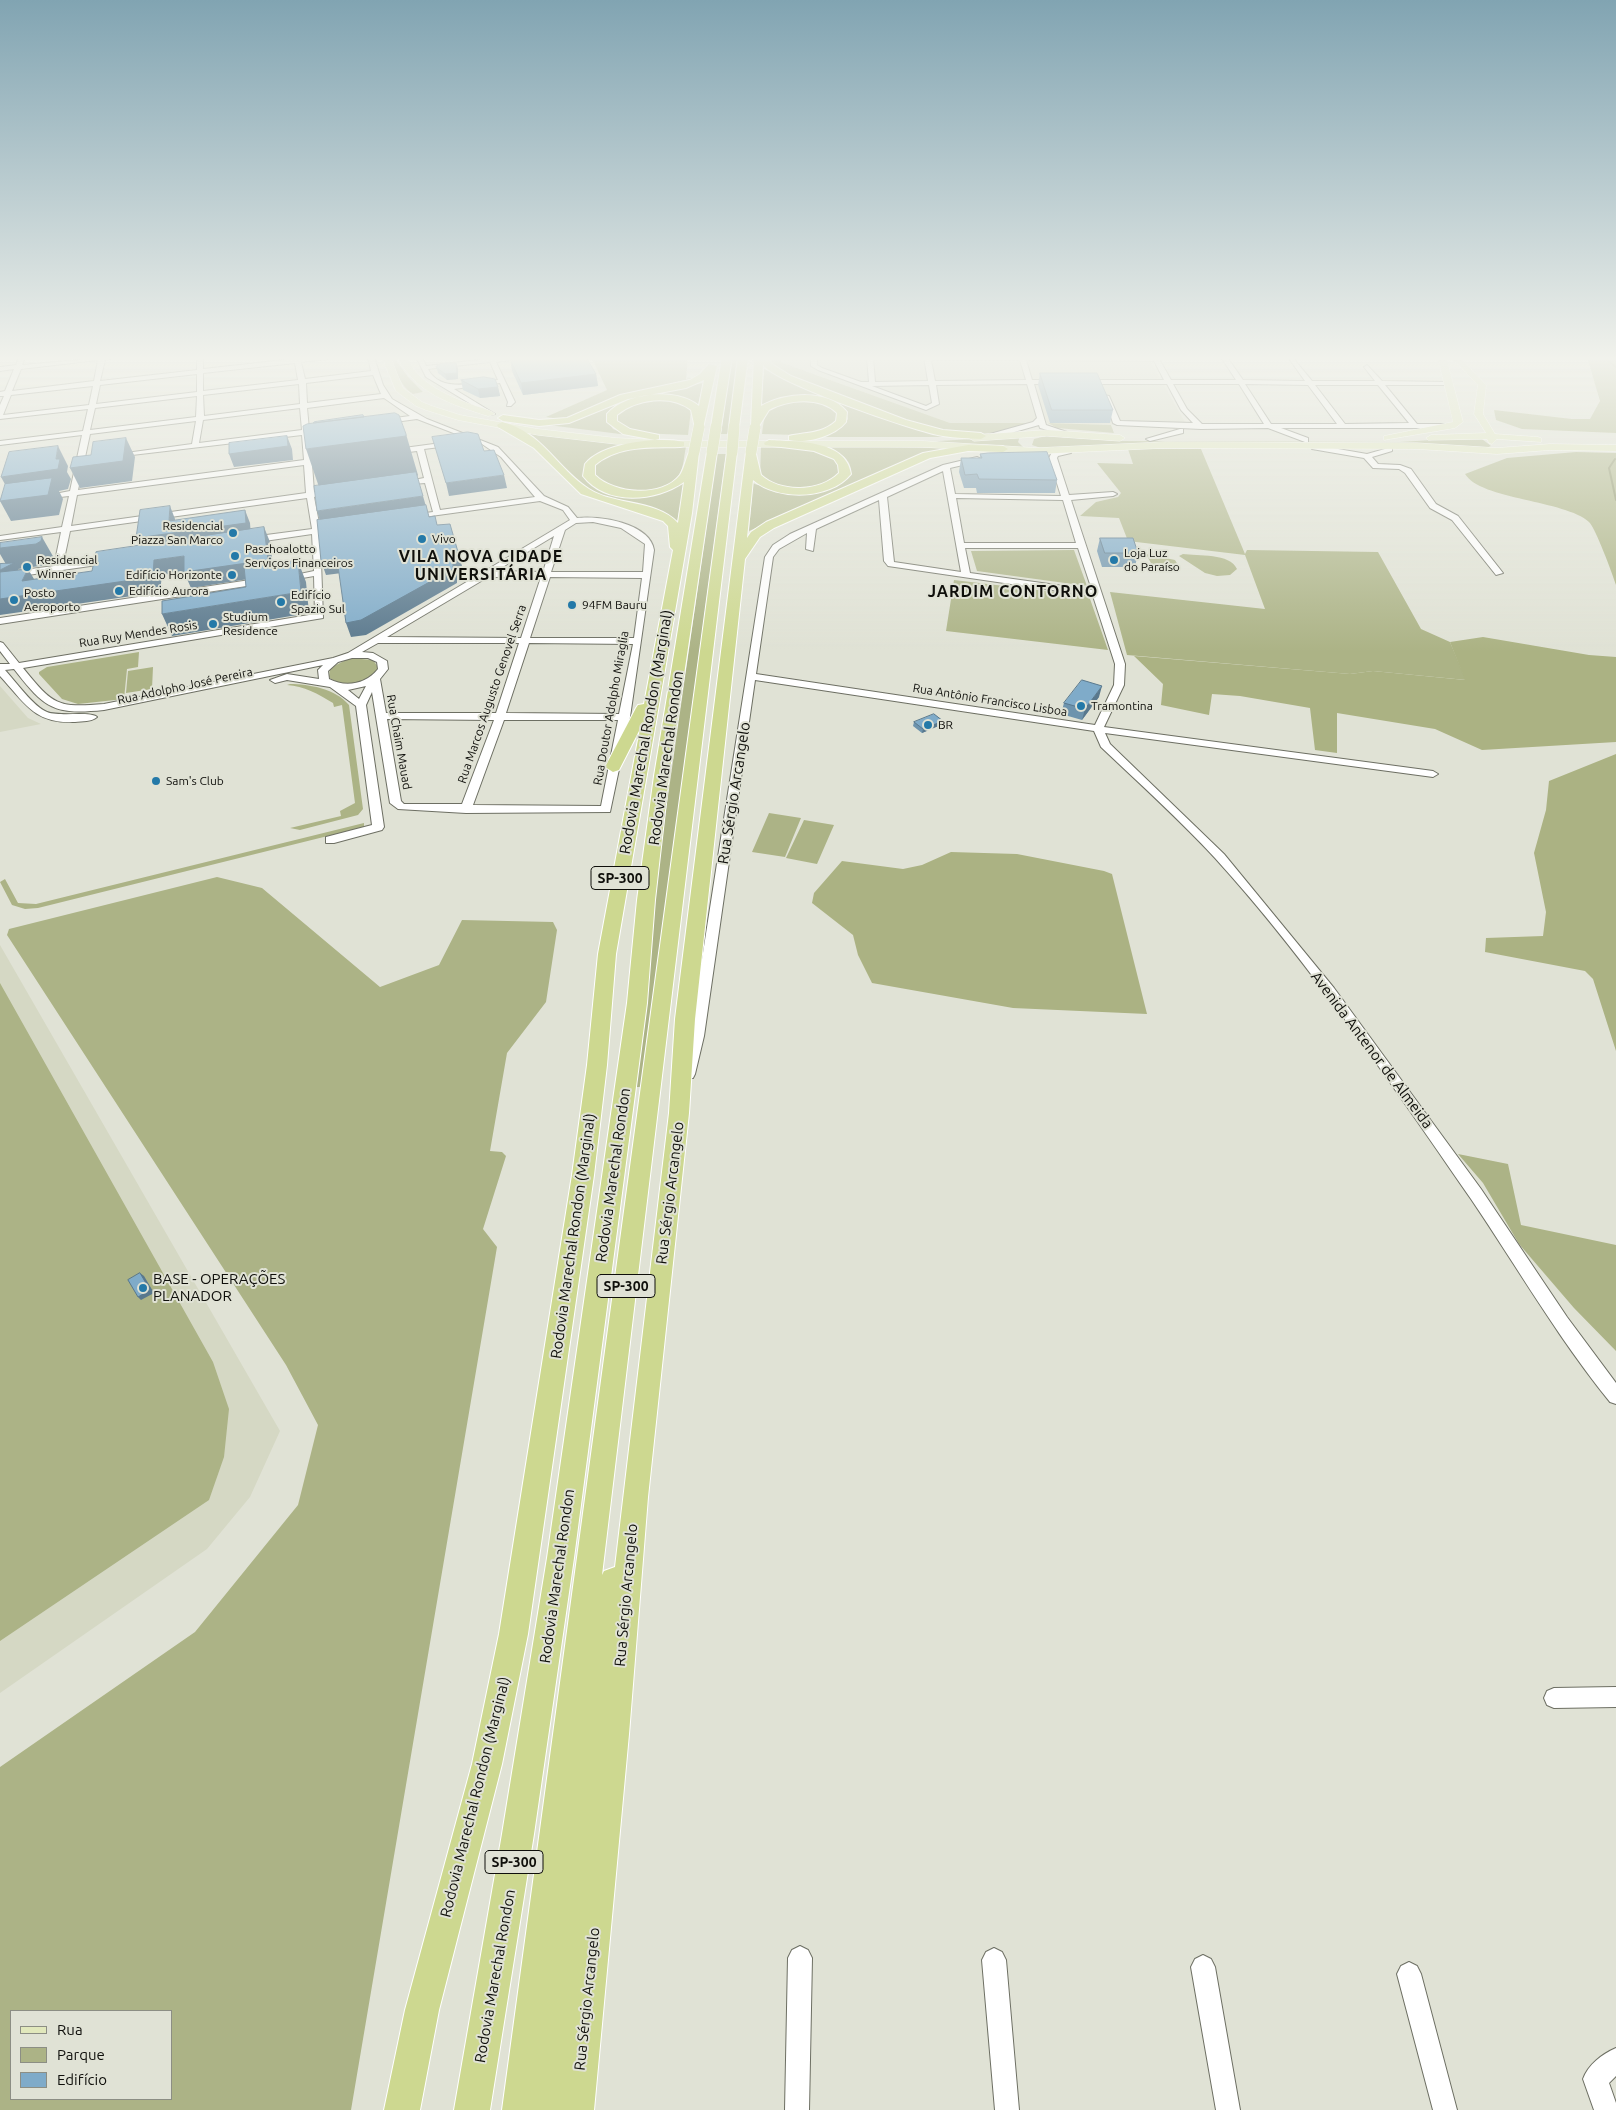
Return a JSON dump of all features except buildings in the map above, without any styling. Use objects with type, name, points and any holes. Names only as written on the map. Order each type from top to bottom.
[{"type":"highway","points":[[549,455],[586,492],[600,499],[652,513],[669,521],[675,530],[677,556]]},
{"type":"highway","points":[[604,455],[590,464],[589,476],[597,484],[610,490],[628,493],[652,492],[667,488],[681,479],[694,455]]},
{"type":"highway","name":"Rodovia Marechal Rondon (Marginal)","points":[[402,2110],[428,1989],[498,1716],[514,1630],[574,1242],[603,1014],[607,954],[694,455]]},
{"type":"highway","name":"Rodovia Marechal Rondon","points":[[472,2110],[506,1916],[552,1614],[638,995],[649,875],[673,702],[711,455]]},
{"type":"highway","name":"Rodovia Marechal Rondon","points":[[520,2110],[732,455]]},
{"type":"highway","points":[[751,455],[758,479],[771,487],[801,491],[824,488],[838,481],[845,474],[846,467],[842,461],[833,455]]},
{"type":"highway","points":[[679,1113],[685,1019],[751,455]]},
{"type":"highway","points":[[738,564],[747,545],[755,535],[770,524],[917,458],[928,455]]},
{"type":"highway","points":[[613,766],[652,691]]},
{"type":"highway","name":"Rua Sérgio Arcangelo","points":[[576,2110],[613,1744],[635,1497],[679,1113]]},
{"type":"highway","points":[[552,2110],[614,1580],[635,1497]]},
{"type":"street","points":[[58,568],[80,455]]},
{"type":"street","points":[[108,456],[112,455]]},
{"type":"street","points":[[0,620],[318,573],[316,531],[310,495],[307,455]]},
{"type":"street","points":[[422,455],[437,513]]},
{"type":"street","points":[[351,655],[574,521],[573,514],[569,510],[541,498],[504,455]]},
{"type":"street","points":[[1014,455],[1023,458]]},
{"type":"street","points":[[1043,455],[1055,464]]},
{"type":"street","points":[[1054,455],[1053,458],[1065,498],[1120,664],[1118,685],[1098,729]]},
{"type":"street","points":[[1367,456],[1376,466],[1400,467],[1408,471],[1433,506],[1455,518],[1499,573]]},
{"type":"street","points":[[69,461],[89,458]]},
{"type":"street","name":"Rua Sérgio Arcangelo","points":[[679,1113],[697,1036],[769,557],[776,547],[812,528],[946,468],[983,458]]},
{"type":"street","points":[[37,498],[327,460]]},
{"type":"street","points":[[946,468],[966,574]]},
{"type":"street","points":[[398,484],[427,480]]},
{"type":"street","points":[[0,538],[329,493]]},
{"type":"street","points":[[951,496],[1065,498],[1113,494]]},
{"type":"street","points":[[883,496],[888,561],[891,564],[1098,594]]},
{"type":"street","points":[[400,519],[541,498]]},
{"type":"street","name":"Rua Doutor Adolpho Miraglia","points":[[466,809],[606,810],[638,642],[645,575],[650,550],[649,543],[644,536],[624,527],[592,519],[574,521]]},
{"type":"street","points":[[239,542],[334,528]]},
{"type":"street","points":[[810,550],[812,528]]},
{"type":"street","name":"Rua Marcos Augusto Genovel Serra","points":[[466,809],[500,717],[561,529]]},
{"type":"street","points":[[961,546],[1082,545]]},
{"type":"street","points":[[0,576],[125,558]]},
{"type":"street","name":"Rua Ruy Mendes Rosis","points":[[0,669],[320,616],[318,573]]},
{"type":"street","points":[[484,574],[645,575]]},
{"type":"street","points":[[378,640],[638,642]]},
{"type":"street","points":[[330,840],[378,828],[361,705],[375,678],[383,669],[382,661],[390,645],[378,640]]},
{"type":"street","points":[[0,645],[19,666],[25,676],[42,663]]},
{"type":"street","points":[[351,655],[370,655],[382,661]]},
{"type":"street","name":"Rua Adolpho José Pereira","points":[[25,676],[50,702],[62,708],[76,710],[104,707],[335,660],[351,655]]},
{"type":"street","points":[[335,660],[323,670],[324,680],[361,705]]},
{"type":"street","name":"Rua Adolpho José Pereira","points":[[0,669],[38,712],[46,717],[73,719],[113,714],[287,678],[333,685],[358,685],[375,678]]},
{"type":"street","name":"Rua Antônio Francisco Lisboa","points":[[751,676],[1098,729],[1433,774]]},
{"type":"street","name":"Rua Chaim Mauad","points":[[375,678],[396,803],[402,807],[466,809]]},
{"type":"street","points":[[382,716],[625,717]]},
{"type":"street","name":"Avenida Antenor de Almeida","points":[[1098,729],[1101,748],[1186,822],[1235,873],[1351,1018],[1608,1380],[1616,1396]]},
{"type":"street","points":[[1554,1698],[1616,1697]]},
{"type":"street","points":[[797,2110],[800,1958]]},
{"type":"street","points":[[994,1960],[1007,2110]]},
{"type":"street","points":[[1203,1967],[1228,2110]]},
{"type":"street","points":[[1409,1974],[1445,2110]]},
{"type":"street","points":[[1606,2110],[1595,2079],[1616,2060]]},
{"type":"shaded area","points":[[0,686],[28,718],[41,724],[0,732]]},
{"type":"shaded area","points":[[0,945],[280,1431],[250,1497],[207,1549],[0,1693]]},
{"type":"green space","points":[[552,455],[597,455],[586,464],[584,477],[592,484],[603,489],[618,492],[633,493],[663,490],[676,487],[685,482],[677,522],[596,494],[579,483]]},
{"type":"green space","points":[[607,455],[685,455],[680,473],[669,484],[654,490],[637,493],[618,490],[596,480],[592,470],[598,461]]},
{"type":"green space","points":[[717,455],[726,455],[641,1087],[636,1087],[653,901]]},
{"type":"green space","points":[[761,455],[828,455],[832,457],[842,470],[830,483],[819,487],[802,489],[784,487],[760,476]]},
{"type":"green space","points":[[842,455],[920,455],[749,531],[753,483],[769,487],[793,489],[838,485],[847,478],[851,470]]},
{"type":"green space","points":[[1130,455],[1204,455],[1245,554],[1247,550],[1378,552],[1421,629],[1450,642],[1466,680],[1373,671],[1350,674],[1127,655],[1110,592],[1265,609],[1245,555],[1128,541],[1119,518],[1080,516],[1096,502],[1118,497],[1121,493],[1097,463],[1133,464]]},
{"type":"green space","points":[[1536,455],[1616,455],[1616,585],[1599,541],[1589,522],[1562,509],[1488,489],[1474,483],[1465,474],[1507,458]]},
{"type":"green space","points":[[1074,550],[1087,586],[977,571],[971,551]]},
{"type":"green space","points":[[1146,554],[1175,560],[1178,565],[1152,565]]},
{"type":"green space","points":[[1183,554],[1221,558],[1228,560],[1237,569],[1230,575],[1217,576],[1205,573],[1179,556]]},
{"type":"green space","points":[[954,580],[1089,596],[1108,650],[946,631]]},
{"type":"green space","points":[[1483,637],[1589,655],[1616,657],[1616,742],[1482,750],[1435,729],[1337,713],[1337,753],[1315,750],[1310,708],[1240,696],[1212,694],[1209,715],[1161,705],[1163,684],[1134,656],[1350,674],[1373,671],[1465,680],[1450,642]]},
{"type":"green space","points":[[139,652],[138,667],[127,669],[124,699],[78,704],[62,699],[39,674],[39,672],[47,667]]},
{"type":"green space","points":[[350,658],[373,660],[378,667],[377,671],[361,682],[347,684],[334,681],[329,677],[330,668]]},
{"type":"green space","points":[[153,667],[152,689],[126,693],[128,671]]},
{"type":"green space","points":[[287,685],[305,685],[330,691],[349,705],[363,809],[358,815],[300,830],[290,828],[341,816],[340,811],[355,803],[342,705],[334,707],[333,703],[316,694],[299,687]]},
{"type":"green space","points":[[1616,754],[1616,1051],[1593,979],[1585,971],[1485,952],[1486,938],[1543,936],[1546,912],[1534,853],[1546,810],[1549,781]]},
{"type":"green space","points":[[769,813],[801,818],[785,857],[752,852]]},
{"type":"green space","points":[[804,820],[834,825],[817,864],[786,858]]},
{"type":"green space","points":[[364,823],[364,827],[38,908],[25,909],[12,905],[0,882],[5,879],[18,903],[36,904]]},
{"type":"green space","points":[[951,852],[1017,854],[1112,874],[1147,1014],[1013,1008],[872,983],[858,955],[853,935],[812,903],[814,893],[842,861],[903,869],[922,865]]},
{"type":"green space","points":[[217,877],[262,888],[380,987],[439,965],[462,920],[553,922],[557,930],[546,1002],[507,1053],[490,1151],[502,1152],[506,1156],[483,1229],[497,1247],[351,2110],[0,2110],[0,1767],[195,1632],[298,1505],[318,1425],[286,1365],[7,935],[9,929]]},
{"type":"green space","points":[[0,983],[213,1362],[229,1409],[224,1457],[209,1500],[0,1641]]},
{"type":"green space","points":[[1458,1154],[1508,1164],[1521,1225],[1616,1245],[1616,1351],[1574,1308],[1519,1244],[1483,1183]]},
{"type":"waterway","points":[[1615,459],[1609,468],[1616,500]]},
{"type":"place","name":"Residencial Piazza San Marco","points":[[233,533]]},
{"type":"place","name":"Vivo","points":[[422,539]]},
{"type":"place","name":"Paschoalotto Serviços Financeiros","points":[[235,556]]},
{"type":"place","name":"Loja Luz do Paraíso","points":[[1114,560]]},
{"type":"place","name":"Residencial Winner","points":[[27,567]]},
{"type":"place","name":"Edifício Horizonte","points":[[232,575]]},
{"type":"place","name":"Edifício Aurora","points":[[119,591]]},
{"type":"place","name":"Posto Aeroporto","points":[[14,600]]},
{"type":"place","name":"Edifício Spazio Sul","points":[[281,602]]},
{"type":"place","name":"94FM Bauru","points":[[572,605]]},
{"type":"place","name":"Studium Residence","points":[[213,624]]},
{"type":"place","name":"Tramontina","points":[[1081,706]]},
{"type":"place","name":"BR","points":[[928,725]]},
{"type":"place","name":"Sam's Club","points":[[156,781]]},
{"type":"place","name":"BASE - OPERAÇÕES PLANADOR","points":[[143,1288]]},
{"type":"district","name":"VILA NOVA CIDADE UNIVERSITÁRIA","points":[[481,566]]},
{"type":"district","name":"JARDIM CONTORNO","points":[[1013,592]]}]
